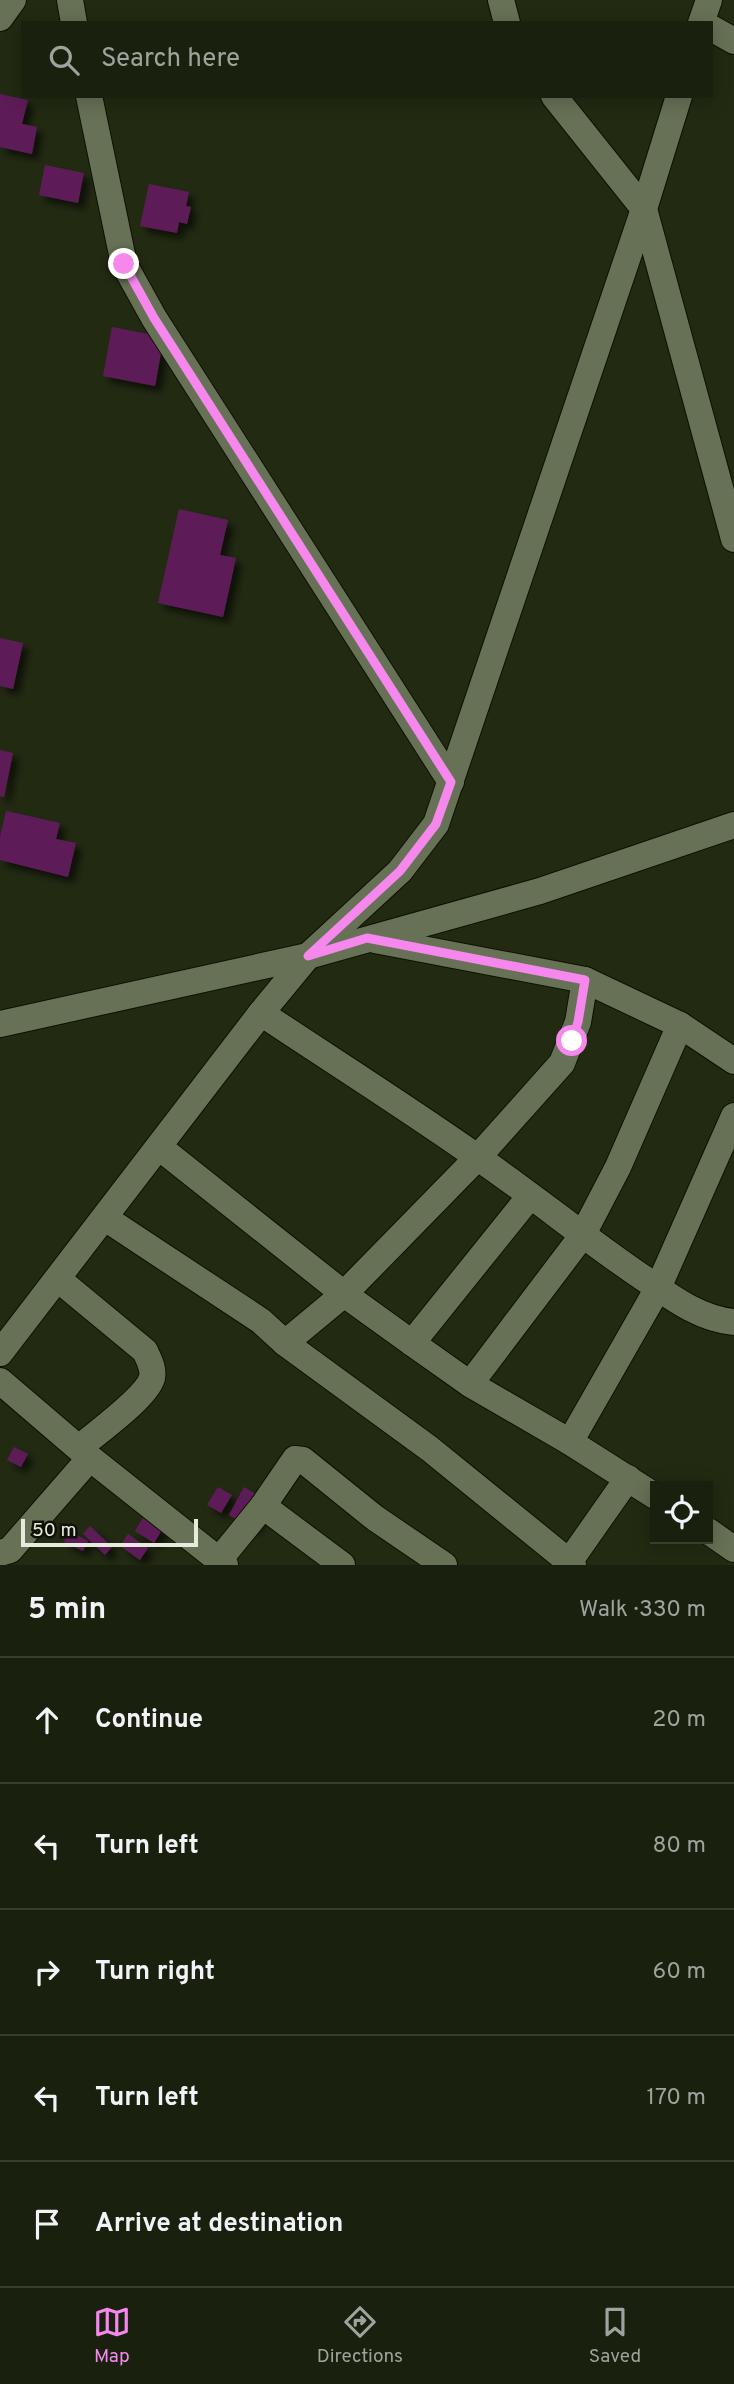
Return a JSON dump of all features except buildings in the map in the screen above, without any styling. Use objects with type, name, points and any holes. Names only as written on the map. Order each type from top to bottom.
[{"type":"street","points":[[0,18],[13,0]]},
{"type":"street","points":[[69,0],[74,21]]},
{"type":"street","points":[[501,0],[506,21]]},
{"type":"street","points":[[703,21],[709,0]]},
{"type":"street","points":[[713,30],[734,41]]},
{"type":"street","points":[[89,98],[124,264],[154,318],[451,782]]},
{"type":"street","points":[[556,98],[644,209],[734,538]]},
{"type":"street","points":[[0,1353],[261,1013],[308,956],[400,871],[436,824],[644,209],[678,98]]},
{"type":"street","points":[[0,1024],[308,956],[540,891],[734,825]]},
{"type":"street","points":[[367,938],[585,980],[680,1025],[734,1060]]},
{"type":"street","points":[[285,1343],[344,1294],[478,1157],[562,1063],[578,1022],[585,980]]},
{"type":"street","points":[[261,1013],[478,1157],[582,1236],[659,1288],[699,1313],[734,1322]]},
{"type":"street","points":[[470,1384],[582,1236],[618,1167],[680,1025]]},
{"type":"street","points":[[570,1441],[659,1288],[734,1116]]},
{"type":"street","points":[[159,1147],[344,1294],[470,1384],[570,1441],[650,1493]]},
{"type":"street","points":[[412,1343],[530,1196]]},
{"type":"street","points":[[105,1218],[261,1321],[285,1343],[430,1449],[570,1564],[628,1478]]},
{"type":"street","points":[[0,1553],[10,1550],[84,1453],[123,1411],[136,1402],[152,1377],[152,1366],[145,1352],[58,1279]]},
{"type":"street","points":[[0,1381],[84,1453],[222,1562],[296,1459],[303,1460],[375,1518],[444,1565]]},
{"type":"street","points":[[263,1506],[342,1565]]},
{"type":"street","points":[[713,1534],[734,1549]]},
{"type":"route","points":[[124,264],[154,318],[451,782],[436,824],[400,871],[308,956],[367,938],[585,980],[572,1041]]}]
